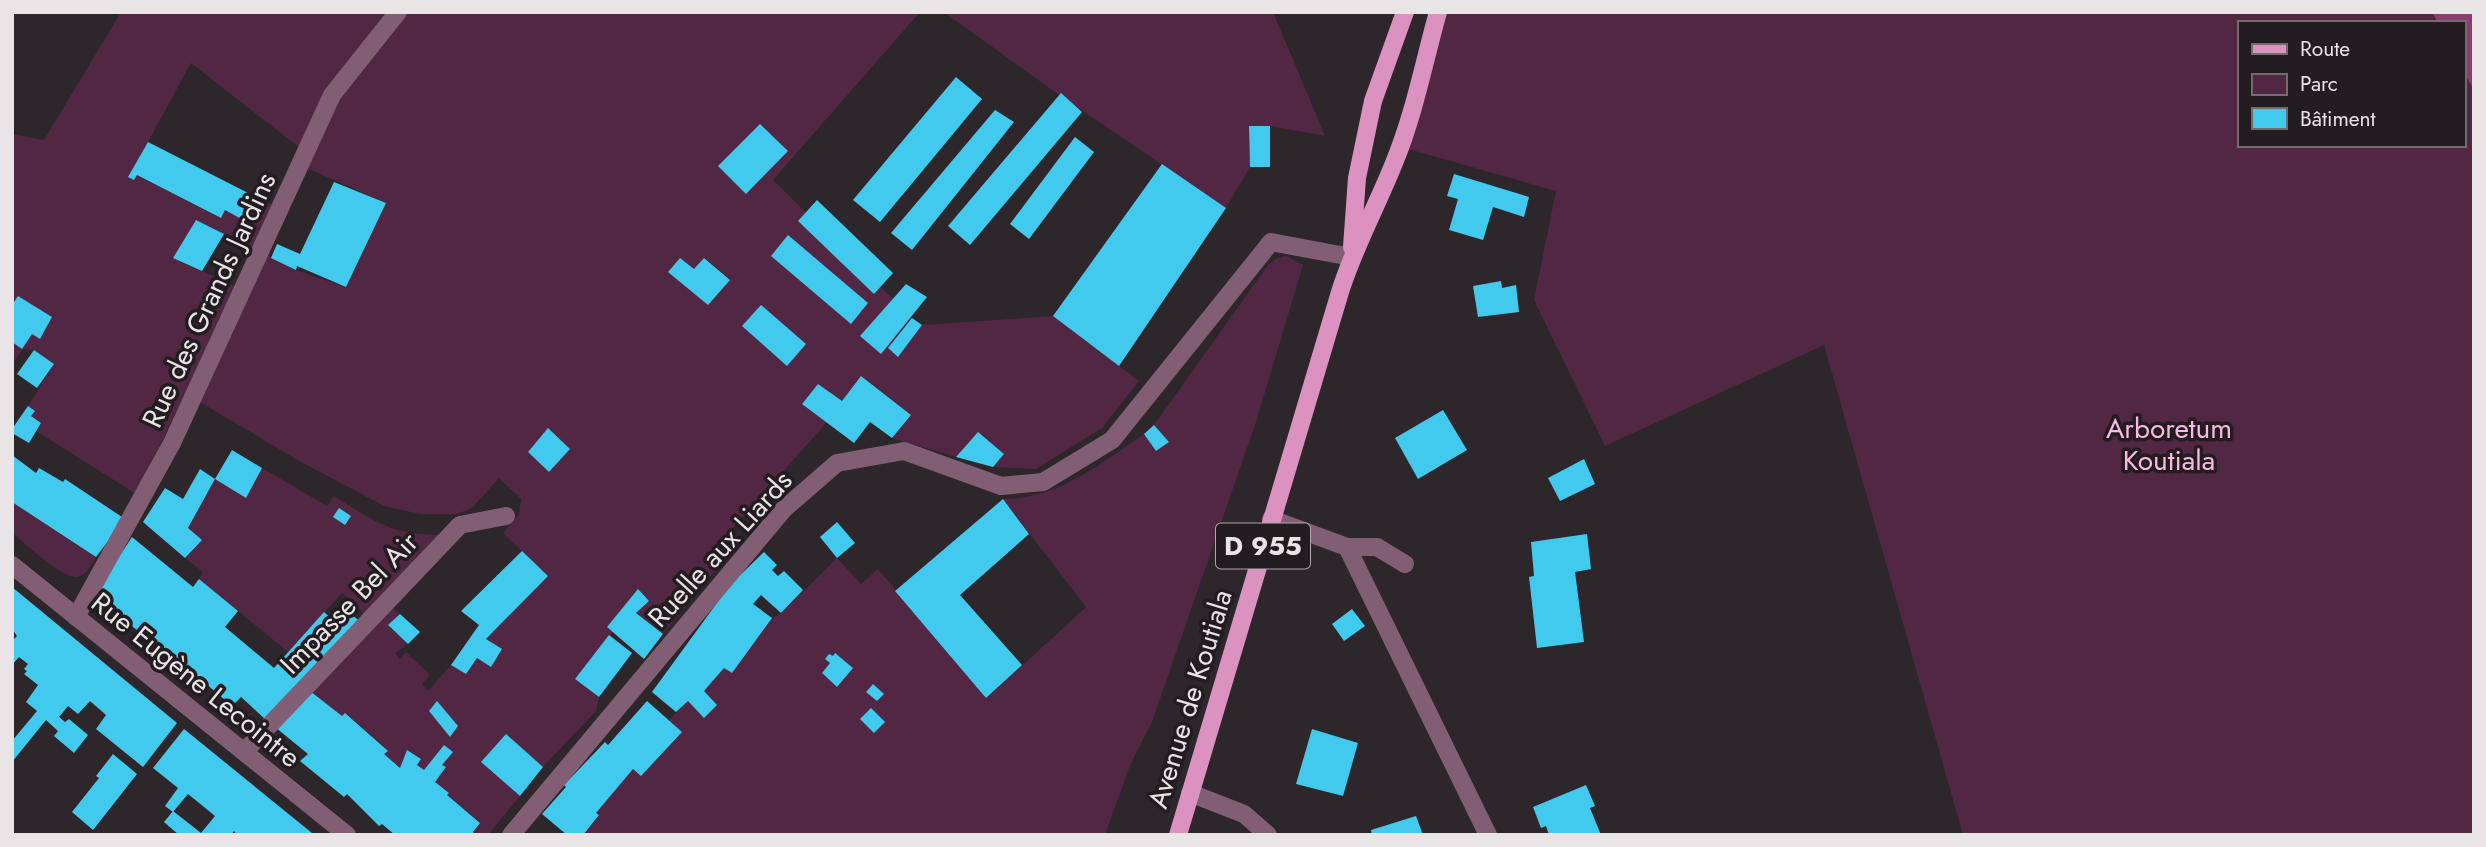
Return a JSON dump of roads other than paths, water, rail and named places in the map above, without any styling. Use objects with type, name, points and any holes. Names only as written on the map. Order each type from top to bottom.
[{"type":"main road","name":"Avenue de Koutiala","points":[[1351,257],[1357,178],[1373,101],[1405,12]]},
{"type":"main road","name":"Avenue de Koutiala","points":[[1178,835],[1351,257],[1395,161],[1412,110],[1438,12]]},
{"type":"street","name":"Rue des Grands Jardins","points":[[76,617],[172,443],[332,94],[398,12]]},
{"type":"street","name":"Ruelle aux Liards","points":[[510,835],[784,509],[837,463],[904,451],[1001,486],[1043,482],[1112,440],[1271,242],[1351,257]]},
{"type":"street","name":"Impasse Bel Air","points":[[244,752],[460,524],[506,516]]},
{"type":"street","points":[[1271,519],[1347,547],[1377,547],[1405,564]]},
{"type":"street","points":[[1347,547],[1488,835]]},
{"type":"street","name":"Rue Eugène Lecointre","points":[[12,565],[347,835]]},
{"type":"street","points":[[1191,793],[1244,814],[1268,835]]},
{"type":"park label","name":"Arboretum Koutiala","points":[[2169,444]]}]
